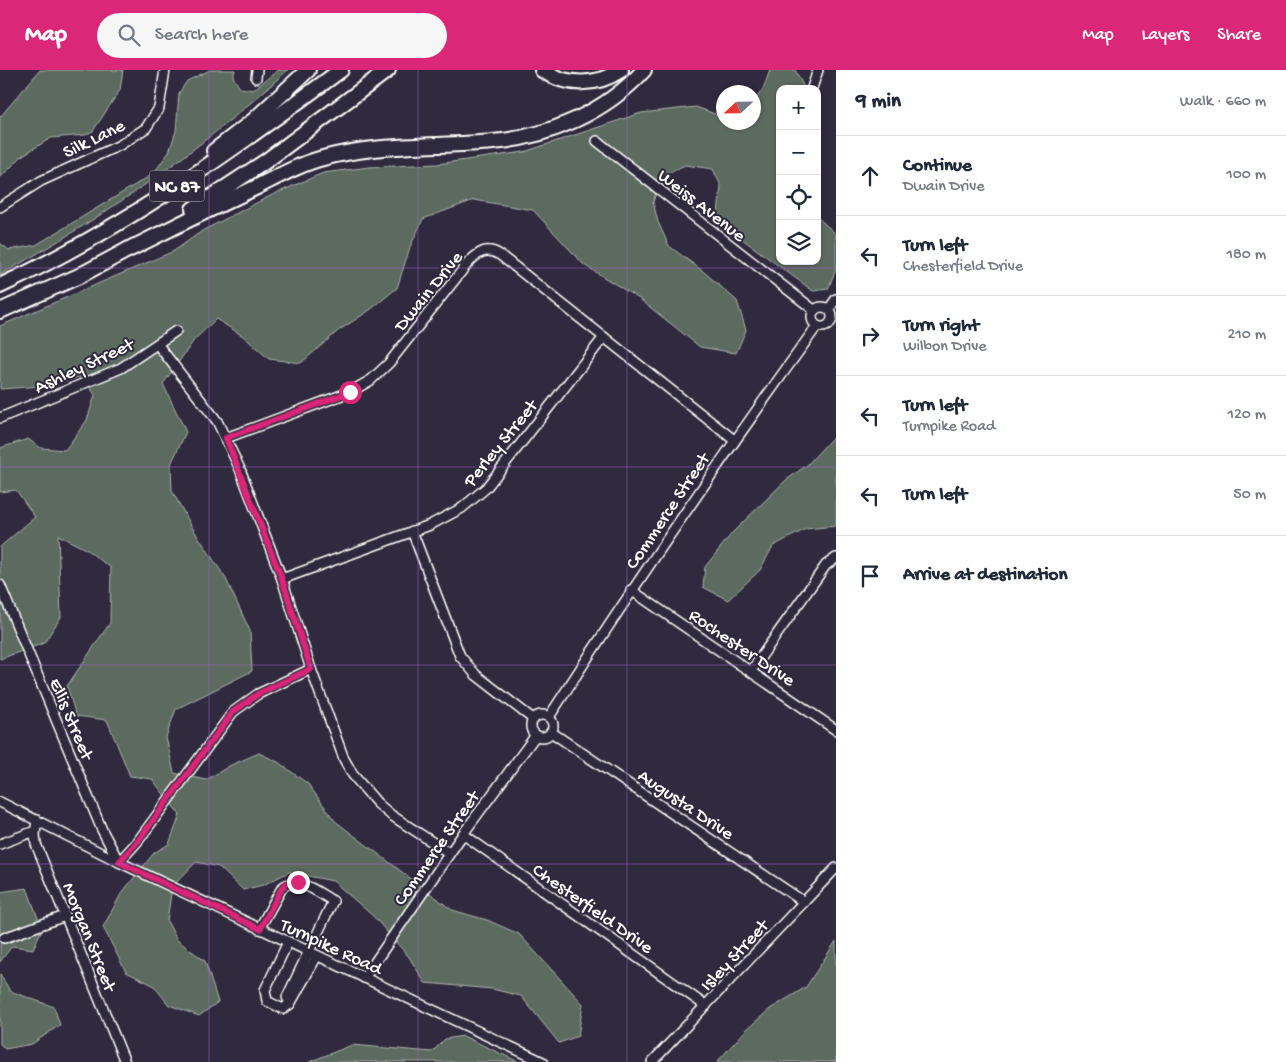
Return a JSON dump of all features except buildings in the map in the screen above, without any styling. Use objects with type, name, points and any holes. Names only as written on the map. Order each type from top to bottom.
[{"type":"highway","points":[[1,285],[197,164],[254,120],[308,70]]},
{"type":"highway","name":"NC 87","points":[[1,285],[92,238],[159,198],[263,128],[341,70]]},
{"type":"highway","name":"NC 87","points":[[128,250],[266,161],[388,70]]},
{"type":"highway","points":[[542,70],[557,78],[586,83],[602,80],[621,70]]},
{"type":"highway","points":[[0,311],[33,297],[277,176],[321,158],[399,145],[494,142],[556,127],[593,110],[627,87],[644,70]]},
{"type":"street","name":"Silk Lane","points":[[0,207],[41,181],[120,145],[146,128],[159,108],[166,70]]},
{"type":"street","points":[[813,85],[818,70]]},
{"type":"street","name":"Weiss Avenue","points":[[597,142],[814,310]]},
{"type":"street","name":"Dwain Drive","points":[[226,438],[350,392],[371,380],[390,363],[468,263],[482,251],[494,251],[734,440]]},
{"type":"street","points":[[830,309],[836,299]]},
{"type":"street","points":[[823,306],[830,309],[833,316],[833,325],[817,326],[812,317],[814,310],[823,306]]},
{"type":"street","name":"Commerce Street","points":[[549,717],[631,590],[734,440],[817,326]]},
{"type":"street","name":"Ashley Street","points":[[0,418],[121,368],[158,345],[176,331]]},
{"type":"street","name":"Perley Street","points":[[282,579],[447,517],[477,496],[604,337]]},
{"type":"street","points":[[158,345],[206,406],[226,438],[282,579],[311,669],[344,759],[358,782],[391,815],[449,853]]},
{"type":"street","points":[[412,531],[460,656],[476,675],[533,719]]},
{"type":"street","points":[[752,671],[826,565],[836,558]]},
{"type":"street","name":"Ellis Street","points":[[0,585],[102,830],[119,862]]},
{"type":"street","name":"Rochester Drive","points":[[631,590],[836,730]]},
{"type":"street","points":[[119,862],[138,841],[233,712],[258,694],[311,669]]},
{"type":"street","points":[[541,715],[549,717],[553,724],[551,732],[543,737],[536,735],[531,726],[533,719],[541,715]]},
{"type":"street","name":"Augusta Drive","points":[[551,732],[804,902]]},
{"type":"street","name":"Commerce Street","points":[[364,978],[449,853],[536,735]]},
{"type":"street","name":"Turnpike Road","points":[[0,802],[119,862],[543,1062]]},
{"type":"street","name":"Morgan Street","points":[[37,820],[35,831],[36,844],[125,1062]]},
{"type":"street","points":[[0,844],[35,831]]},
{"type":"street","name":"Chesterfield Drive","points":[[463,834],[706,1006]]},
{"type":"street","name":"Isley Street","points":[[652,1062],[836,868]]},
{"type":"street","points":[[260,929],[282,888],[287,883],[298,882],[332,901],[313,954],[290,1004],[283,1009],[267,1001],[265,990],[288,942]]},
{"type":"street","points":[[4,938],[65,916]]},
{"type":"green space","points":[[40,70],[123,70],[120,90],[93,131],[85,135],[51,138],[23,155],[0,178],[0,117]]},
{"type":"green space","points":[[210,70],[235,70],[233,77],[240,88],[253,90],[278,70],[288,70],[220,129],[150,181],[114,206],[0,275],[0,243],[9,250],[36,245],[153,174],[169,152],[176,131],[179,93],[187,81]]},
{"type":"green space","points":[[770,70],[795,70],[803,85],[776,85],[776,264],[723,225],[718,214],[721,186],[713,169],[685,165],[662,176],[653,202],[658,222],[669,246],[704,272],[737,301],[746,330],[736,353],[700,347],[641,300],[584,265],[533,210],[474,200],[423,219],[410,247],[397,288],[370,310],[338,331],[301,363],[269,359],[243,336],[216,319],[195,339],[163,384],[186,432],[171,464],[172,491],[192,527],[226,579],[250,631],[252,671],[176,709],[166,737],[174,773],[206,780],[231,765],[259,753],[278,762],[308,784],[335,821],[452,910],[487,920],[519,934],[583,1004],[578,1036],[559,1043],[521,996],[492,989],[425,983],[409,957],[373,916],[333,881],[289,872],[263,885],[243,890],[219,867],[196,862],[172,887],[167,921],[177,940],[205,961],[218,1002],[199,1016],[169,1005],[153,985],[126,972],[103,927],[121,894],[154,853],[169,844],[180,815],[152,779],[130,776],[107,720],[76,716],[67,686],[110,623],[111,568],[87,550],[58,535],[61,617],[44,643],[0,659],[0,547],[35,517],[16,490],[0,492],[0,448],[28,439],[41,448],[65,450],[87,420],[95,395],[83,376],[42,386],[0,389],[0,326],[174,251],[202,231],[272,195],[323,173],[369,167],[437,164],[524,152],[641,113],[696,107],[716,114],[716,130],[761,130],[761,92]]},
{"type":"green space","points":[[821,221],[836,234],[836,269],[828,289],[813,291],[778,265],[821,265]]},
{"type":"green space","points":[[836,437],[836,526],[806,529],[773,546],[760,570],[728,600],[703,587],[705,567],[733,532],[785,481],[807,465],[831,439]]},
{"type":"green space","points":[[27,888],[42,929],[33,949],[12,946],[0,962],[0,892]]},
{"type":"green space","points":[[836,941],[836,1062],[717,1062],[746,1030],[770,1009],[806,987]]},
{"type":"green space","points":[[0,974],[10,991],[54,1007],[60,1025],[32,1044],[5,1049],[0,1044]]},
{"type":"green space","points":[[463,1036],[519,1062],[309,1062],[352,1045],[432,1052],[445,1039]]},
{"type":"route","points":[[298,882],[287,883],[282,888],[260,929],[119,862],[138,841],[233,712],[258,694],[311,669],[282,579],[240,469],[226,438],[350,392]]}]
